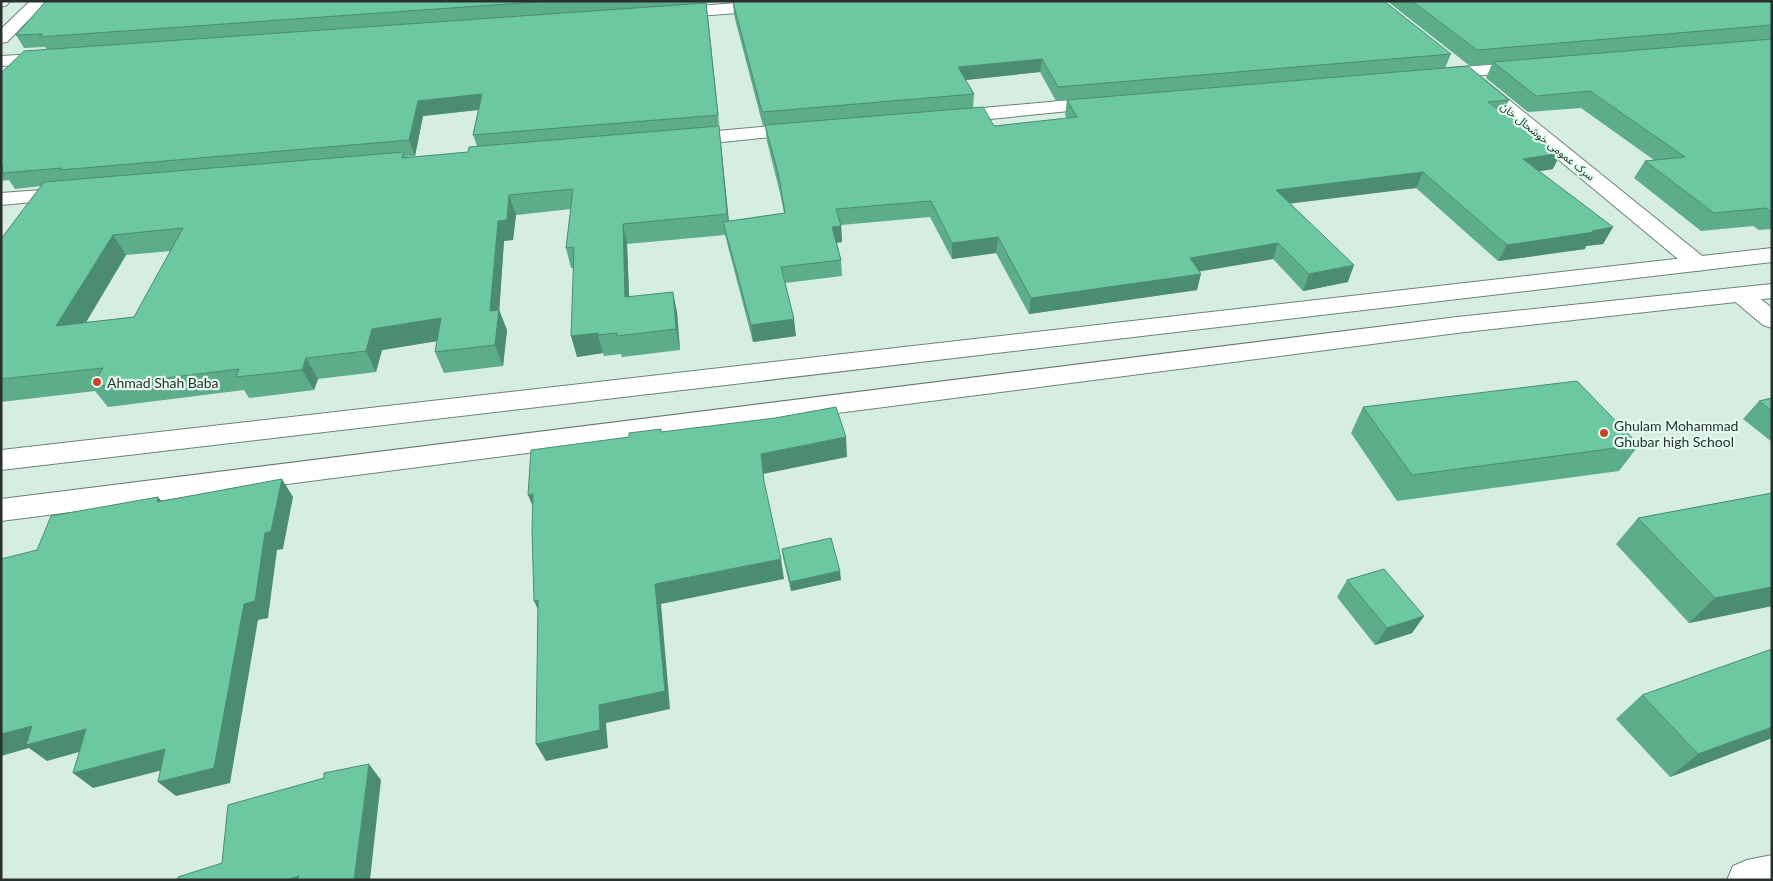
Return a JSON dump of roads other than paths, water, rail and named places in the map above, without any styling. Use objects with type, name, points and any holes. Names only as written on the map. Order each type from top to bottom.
[{"type":"street","points":[[1,38],[39,1]]},
{"type":"street","points":[[654,14],[832,1]]},
{"type":"street","name":"سرک عمومی خوشحال خان","points":[[1441,54],[1698,264]]},
{"type":"street","points":[[1,61],[70,56]]},
{"type":"street","points":[[1424,75],[1543,65]]},
{"type":"street","points":[[927,119],[1126,101]]},
{"type":"street","points":[[668,141],[817,128]]},
{"type":"street","points":[[1,200],[91,192]]},
{"type":"street","points":[[1,460],[1772,255]]},
{"type":"street","points":[[1,510],[1457,325],[1772,291]]},
{"type":"street","points":[[1430,294],[1457,325]]},
{"type":"street","points":[[1741,295],[1772,320]]},
{"type":"street","points":[[1746,880],[1772,875]]},
{"type":"place","name":"Ahmad Shah Baba","points":[[97,382]]},
{"type":"place","name":"Ghulam Mohammad Ghubar high School","points":[[1604,433]]}]
